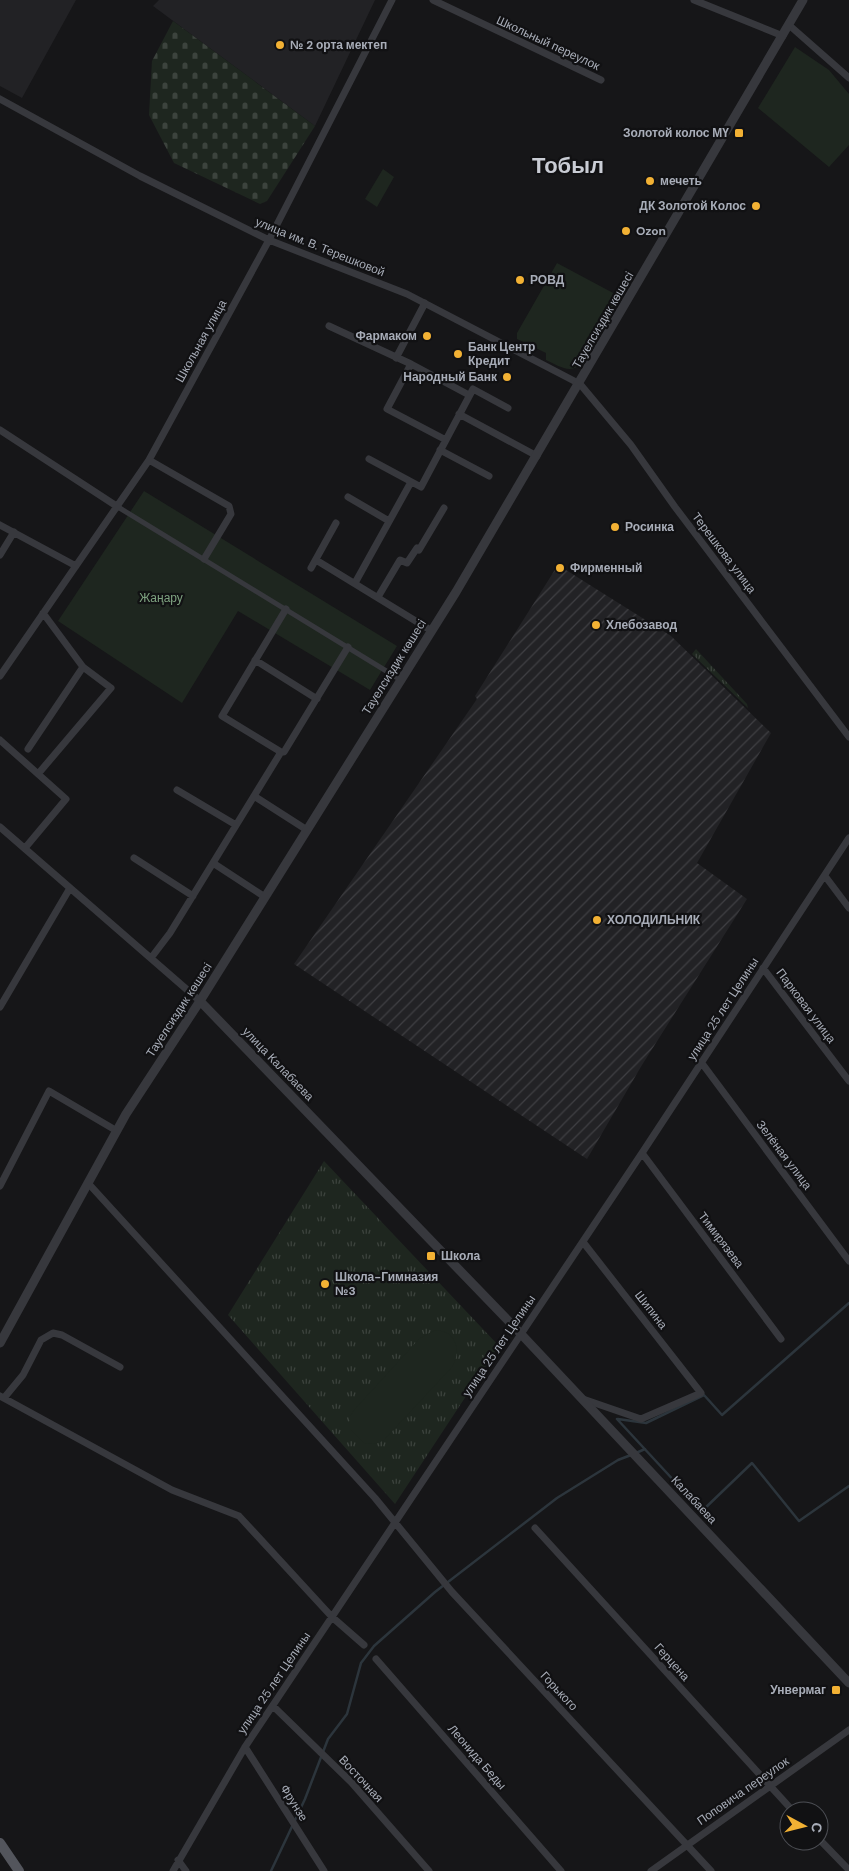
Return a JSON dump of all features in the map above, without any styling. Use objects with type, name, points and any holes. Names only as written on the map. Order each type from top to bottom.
[{"type":"main road","points":[[0,1842],[19,1871]]},
{"type":"street","name":"Школьная улица","points":[[0,676],[150,460],[269,240],[392,0]]},
{"type":"street","name":"Школьный переулок","points":[[432,0],[600,80]]},
{"type":"street","points":[[694,0],[783,36]]},
{"type":"street","name":"Тауелсиздик көшесі","points":[[0,1343],[117,1132],[432,631],[580,384],[803,0]]},
{"type":"street","points":[[789,25],[849,78]]},
{"type":"street","name":"улица им. В. Терешковой","points":[[0,99],[140,176],[269,240],[407,294],[580,384]]},
{"type":"street","points":[[396,358],[425,303]]},
{"type":"street","points":[[329,326],[411,364],[469,396]]},
{"type":"street","points":[[411,364],[387,409],[446,440]]},
{"type":"street","name":"Терешкова улица","points":[[580,384],[631,445],[675,508],[849,737]]},
{"type":"street","points":[[369,459],[421,487],[473,389],[508,408]]},
{"type":"street","points":[[459,414],[537,456]]},
{"type":"street","points":[[0,430],[118,507],[401,680]]},
{"type":"street","points":[[440,450],[489,476]]},
{"type":"street","points":[[150,460],[229,506],[231,514],[204,559]]},
{"type":"street","points":[[355,583],[411,482]]},
{"type":"street","points":[[348,497],[389,521]]},
{"type":"street","points":[[378,597],[400,560],[407,563],[416,548],[419,550],[444,508]]},
{"type":"street","points":[[311,568],[336,523]]},
{"type":"street","points":[[0,525],[76,566]]},
{"type":"street","points":[[0,555],[14,532]]},
{"type":"street","points":[[316,560],[432,631]]},
{"type":"street","points":[[281,752],[222,716],[286,609]]},
{"type":"street","points":[[38,774],[111,688],[84,667],[43,613]]},
{"type":"street","points":[[151,958],[170,933],[348,647]]},
{"type":"street","points":[[255,660],[317,699]]},
{"type":"street","points":[[28,749],[84,667]]},
{"type":"street","points":[[0,740],[66,799],[25,848]]},
{"type":"street","points":[[177,790],[236,825]]},
{"type":"street","points":[[254,796],[307,830]]},
{"type":"street","name":"улица Калабаева","points":[[0,827],[200,1001],[521,1334]]},
{"type":"street","name":"улица 25 лет Целины","points":[[172,1871],[245,1747],[642,1153],[849,838]]},
{"type":"street","points":[[134,858],[193,896]]},
{"type":"street","points":[[213,863],[265,897]]},
{"type":"street","points":[[825,876],[849,908]]},
{"type":"street","points":[[0,1007],[70,888]]},
{"type":"street","name":"Парковая улица","points":[[763,968],[849,1081]]},
{"type":"street","name":"Зелёная улица","points":[[701,1062],[849,1261]]},
{"type":"street","points":[[0,1186],[3,1171],[49,1091],[117,1132]]},
{"type":"street","name":"Тимирязева","points":[[642,1153],[782,1339]]},
{"type":"street","name":"Горького","points":[[88,1183],[375,1498],[452,1592],[710,1871]]},
{"type":"street","name":"Шипина","points":[[582,1242],[701,1392],[641,1419],[583,1399]]},
{"type":"street","points":[[120,1366],[62,1335],[53,1333],[42,1340],[23,1375],[2,1397],[172,1490],[239,1516],[332,1617],[364,1645]]},
{"type":"street","name":"Калабаева","points":[[521,1334],[849,1683]]},
{"type":"street","name":"Герцена","points":[[535,1528],[783,1801]]},
{"type":"street","name":"Леонида Беды","points":[[376,1659],[561,1871]]},
{"type":"street","name":"Восточная","points":[[273,1706],[351,1782],[428,1871]]},
{"type":"street","name":"Поповича переулок","points":[[650,1871],[849,1730]]},
{"type":"street","name":"Фрунзе","points":[[245,1747],[324,1871]]},
{"type":"street","points":[[829,1849],[849,1870]]},
{"type":"street","points":[[178,1860],[186,1871]]},
{"type":"shaded area","points":[[0,0],[76,0],[22,98],[0,86]]},
{"type":"shaded area","name":"№ 2 орта мектеп","points":[[159,0],[375,0],[315,126],[153,6]]},
{"type":"shaded area","points":[[558,565],[671,636],[771,733],[697,863],[747,899],[642,1065],[587,1159],[294,964],[477,699],[475,696]]},
{"type":"green space","points":[[173,21],[315,126],[267,201],[260,204],[174,163],[149,115],[152,61]]},
{"type":"green space","points":[[795,47],[829,70],[849,94],[849,145],[829,167],[758,108]]},
{"type":"green space","points":[[383,169],[394,177],[377,207],[365,199]]},
{"type":"green space","points":[[557,263],[615,294],[618,299],[582,363],[578,367],[569,369],[546,360],[546,353],[517,339],[517,333]]},
{"type":"green space","name":"Жаңару","points":[[144,491],[397,646],[370,690],[238,611],[182,703],[58,621]]},
{"type":"green space","points":[[696,649],[747,704],[748,708],[692,654]]},
{"type":"green space","points":[[324,1161],[499,1346],[395,1504],[228,1315]]},
{"type":"green space","points":[[435,1330],[448,1334],[455,1342],[457,1354],[452,1367],[384,1440],[376,1444],[364,1443],[350,1429],[350,1416],[419,1339]]},
{"type":"waterway","points":[[618,1419],[646,1423],[704,1395],[722,1415],[849,1303]]},
{"type":"waterway","points":[[617,1419],[702,1511],[752,1463],[799,1521],[849,1486]]},
{"type":"waterway","points":[[636,1453],[645,1449]]},
{"type":"waterway","points":[[271,1871],[305,1799],[328,1739],[347,1714],[361,1663],[374,1646],[435,1592],[557,1498],[618,1460],[631,1455]]},
{"type":"place","name":"№ 2 орта мектеп","points":[[280,45]]},
{"type":"place","name":"Золотой колос МҮ","points":[[739,133]]},
{"type":"place","name":"мечеть","points":[[650,181]]},
{"type":"place","name":"ДК Золотой Колос","points":[[756,206]]},
{"type":"place","name":"Ozon","points":[[626,231]]},
{"type":"place","name":"РОВД","points":[[520,280]]},
{"type":"place","name":"Фармаком","points":[[427,336]]},
{"type":"place","name":"Банк Центр Кредит","points":[[458,354]]},
{"type":"place","name":"Народный Банк","points":[[507,377]]},
{"type":"place","name":"Росинка","points":[[615,527]]},
{"type":"place","name":"Фирменный","points":[[560,568]]},
{"type":"place","name":"Хлебозавод","points":[[596,625]]},
{"type":"place","name":"ХОЛОДИЛЬНИК","points":[[597,920]]},
{"type":"place","name":"Школа","points":[[431,1256]]},
{"type":"place","name":"Школа-Гимназия №3","points":[[325,1284]]},
{"type":"place","name":"Унвермаг","points":[[836,1690]]},
{"type":"district","name":"Тобыл","points":[[568,165]]}]
